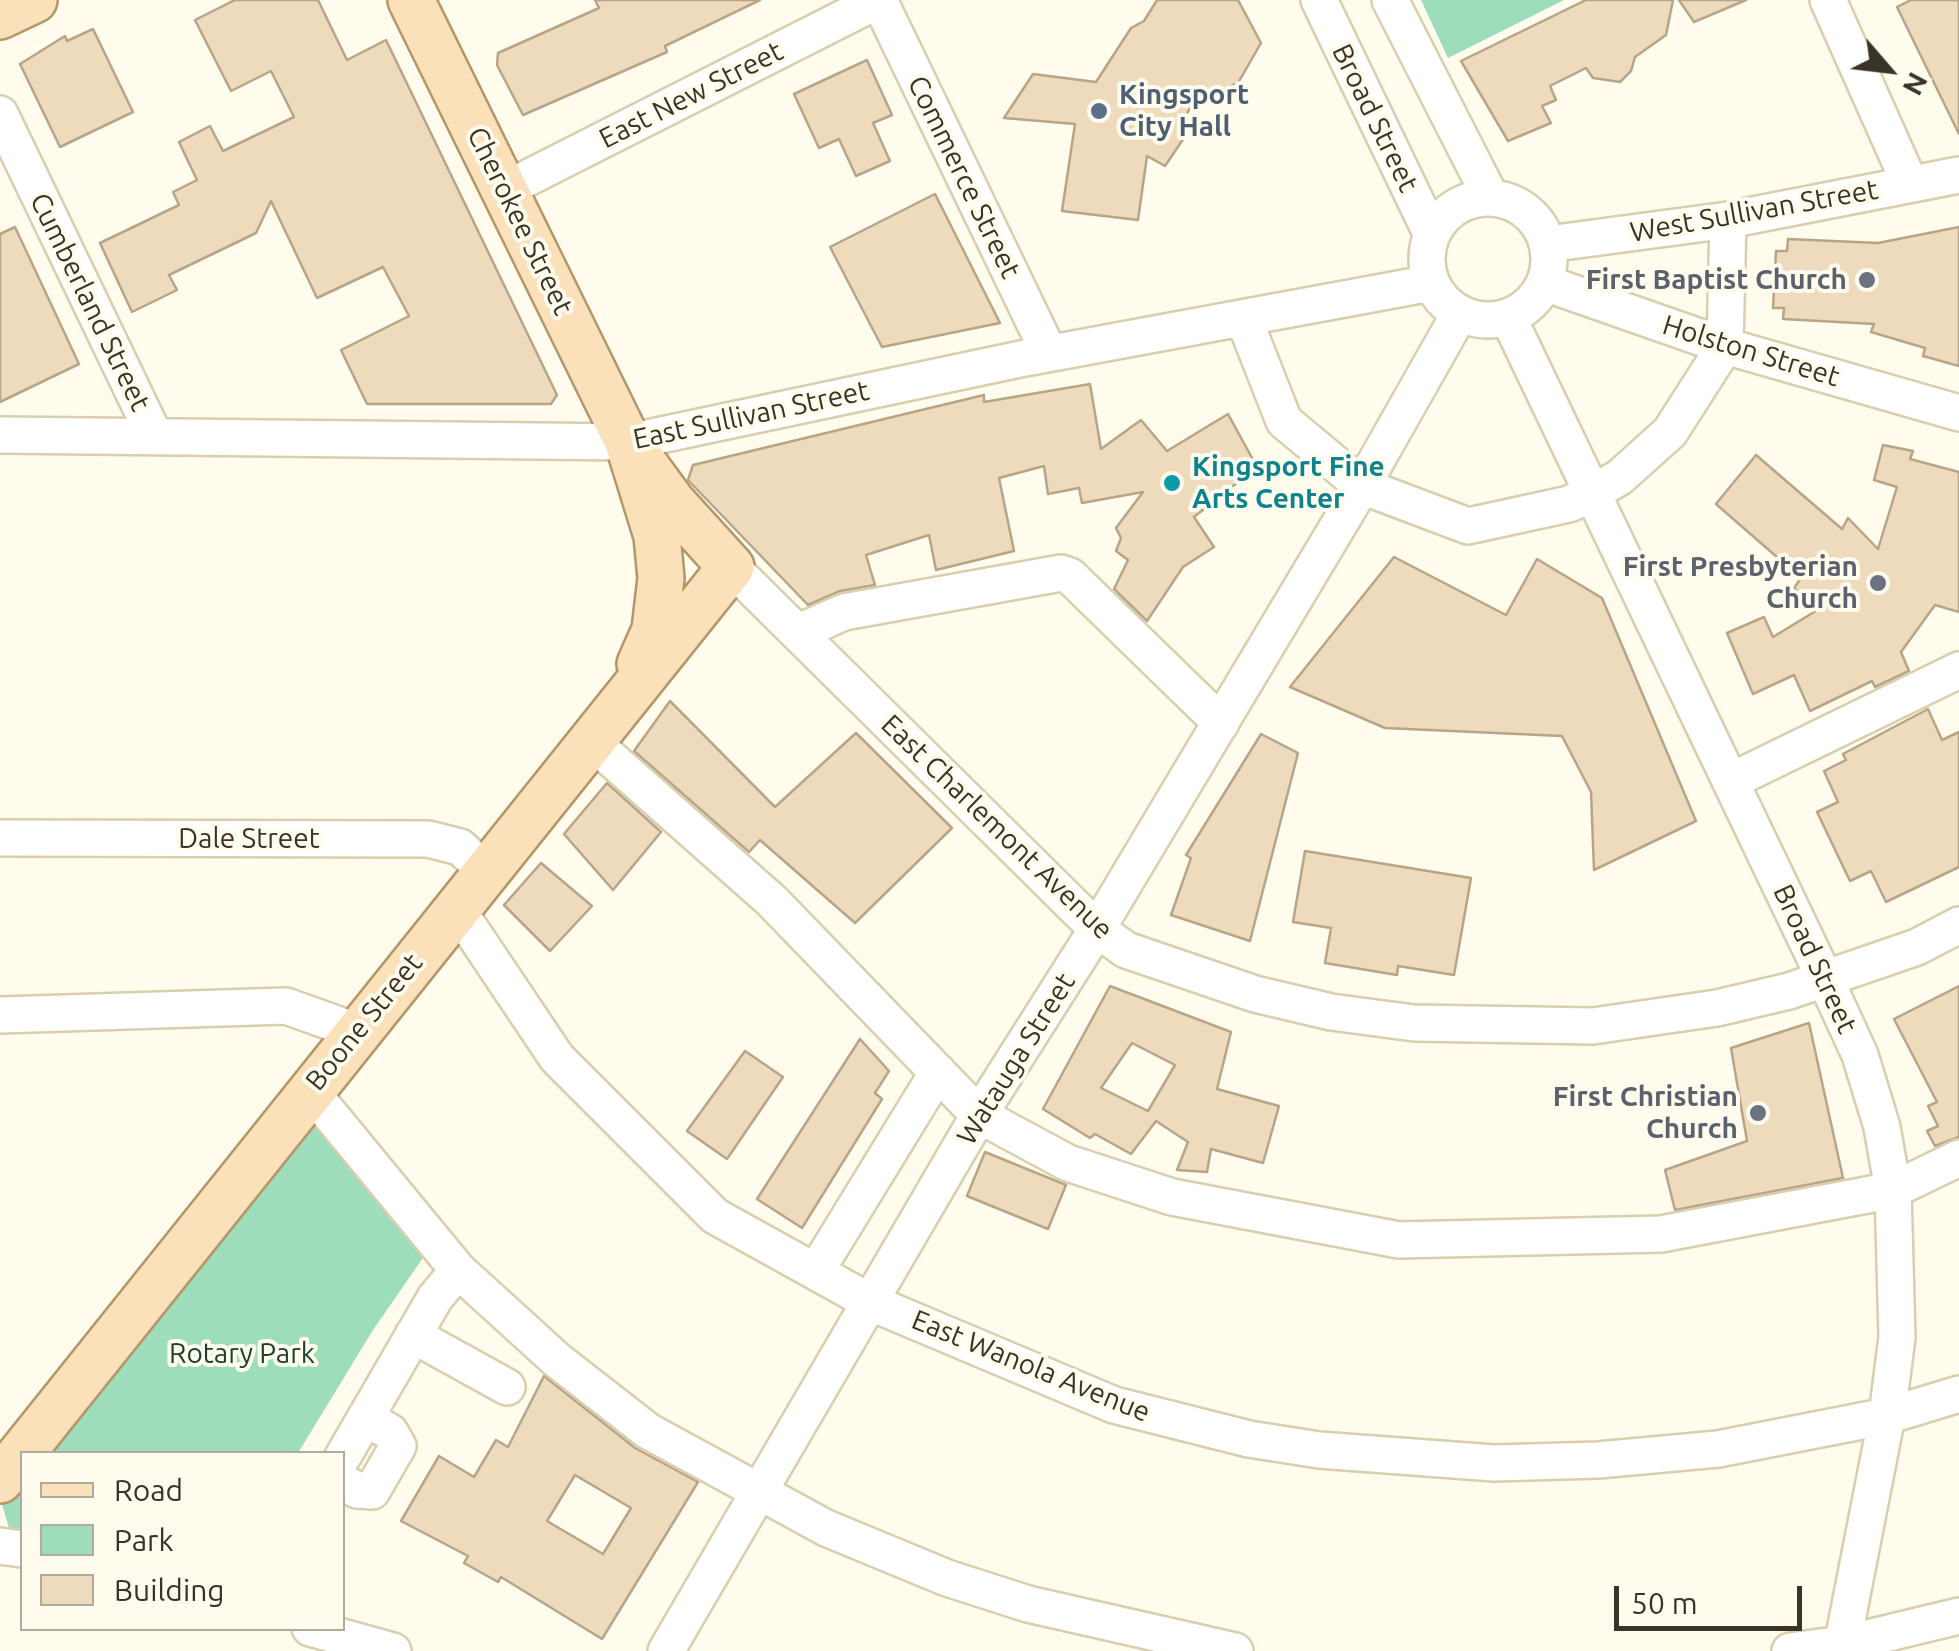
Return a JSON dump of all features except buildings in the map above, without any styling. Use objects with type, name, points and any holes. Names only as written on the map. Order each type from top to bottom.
[{"type":"main road","points":[[0,16],[34,0]]},
{"type":"main road","name":"Cherokee Street","points":[[411,0],[628,442]]},
{"type":"main road","points":[[600,730],[643,658],[660,604],[656,536],[628,442]]},
{"type":"main road","name":"East Charlemont Avenue","points":[[628,442],[672,502],[731,568]]},
{"type":"main road","name":"Boone Street","points":[[23,1451],[731,568]]},
{"type":"main road","name":"Boone Street","points":[[0,1480],[20,1455]]},
{"type":"street","name":"East New Street","points":[[504,190],[879,0]]},
{"type":"street","name":"Commerce Street","points":[[879,0],[1049,354]]},
{"type":"street","name":"Broad Street","points":[[1319,0],[1432,235]]},
{"type":"street","points":[[1390,0],[1490,198]]},
{"type":"street","points":[[1828,0],[1910,184]]},
{"type":"street","name":"Cumberland Street","points":[[0,114],[154,435]]},
{"type":"street","name":"West Sullivan Street","points":[[1548,244],[1728,220],[1959,175]]},
{"type":"street","points":[[1490,198],[1526,211],[1548,244],[1545,283],[1523,309],[1492,320],[1460,314],[1432,283],[1428,251],[1432,235],[1455,207],[1490,198]]},
{"type":"street","points":[[1244,319],[1284,421],[1362,486],[1468,526],[1568,504],[1593,494],[1620,477],[1670,432],[1725,346],[1728,220]]},
{"type":"street","name":"East Sullivan Street","points":[[0,435],[628,442],[1049,354],[1432,283]]},
{"type":"street","name":"Holston Street","points":[[1545,283],[1725,346],[1959,413]]},
{"type":"street","name":"Watauga Street","points":[[666,1651],[979,1115],[1097,929],[1362,486],[1460,314]]},
{"type":"street","name":"Broad Street","points":[[1508,317],[1826,980],[1860,1056],[1882,1126],[1893,1190],[1897,1337],[1887,1416],[1842,1648]]},
{"type":"street","name":"East Charlemont Avenue","points":[[731,568],[1097,929],[1141,956],[1254,994],[1332,1012],[1414,1023],[1593,1026],[1717,1008],[1826,980],[1917,946],[1959,925]]},
{"type":"street","points":[[800,632],[844,612],[1061,573],[1070,576],[1221,722]]},
{"type":"street","points":[[1731,781],[1959,670]]},
{"type":"street","points":[[600,730],[979,1115],[1068,1163],[1172,1198],[1399,1240],[1661,1234],[1893,1190],[1959,1158]]},
{"type":"street","name":"Dale Street","points":[[0,838],[428,839],[460,847],[487,872]]},
{"type":"street","name":"East Wanola Avenue","points":[[457,909],[556,1058],[714,1216],[872,1303],[1114,1405],[1249,1439],[1388,1458],[1494,1463],[1598,1460],[1718,1448],[1887,1416],[1959,1394]]},
{"type":"street","points":[[0,1015],[286,1006],[356,1031]]},
{"type":"street","points":[[816,1272],[938,1072]]},
{"type":"street","points":[[309,1090],[458,1270],[557,1360],[648,1430],[826,1528],[946,1578],[1028,1604],[1234,1651]]},
{"type":"street","points":[[345,1453],[413,1334],[458,1270]]},
{"type":"street","points":[[413,1334],[507,1388]]},
{"type":"street","points":[[345,1484],[357,1490],[372,1491],[398,1446],[390,1432],[365,1418]]},
{"type":"street","points":[[1790,1651],[1842,1648],[1959,1616]]},
{"type":"street","points":[[321,1631],[393,1651]]},
{"type":"green space","points":[[1421,0],[1564,0],[1448,58]]},
{"type":"green space","name":"Rotary Park","points":[[314,1111],[427,1252],[373,1330],[299,1451],[37,1451]]},
{"type":"green space","points":[[20,1473],[20,1531],[9,1528],[0,1498]]},
{"type":"place","name":"Kingsport City Hall","points":[[1099,111]]},
{"type":"place","name":"First Baptist Church","points":[[1867,280]]},
{"type":"place","name":"Kingsport Fine Arts Center","points":[[1172,483]]},
{"type":"place","name":"First Presbyterian Church","points":[[1878,583]]},
{"type":"place","name":"First Christian Church","points":[[1758,1113]]}]
